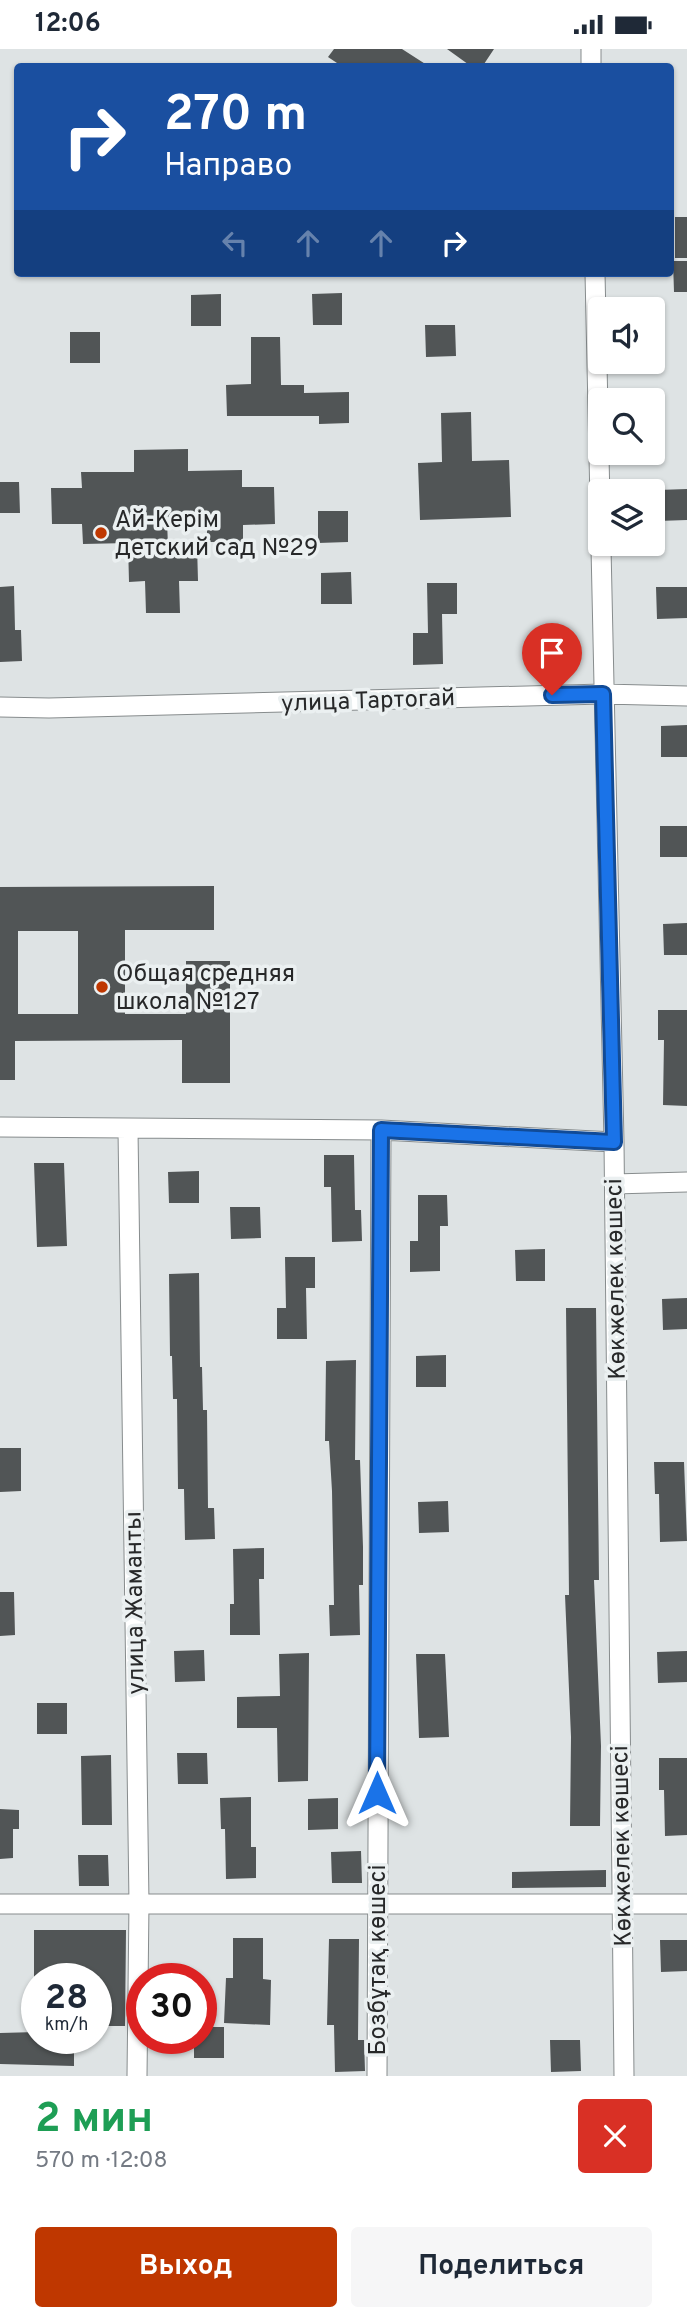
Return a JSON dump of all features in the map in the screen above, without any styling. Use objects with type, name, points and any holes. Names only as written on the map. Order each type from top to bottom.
[{"type":"street","name":"Көкжелек көшесі","points":[[595,277],[614,1142],[624,2076]]},
{"type":"street","name":"улица Тартогай","points":[[0,707],[603,694],[687,696]]},
{"type":"street","points":[[0,1127],[381,1130],[614,1142]]},
{"type":"street","name":"улица Жаманты","points":[[128,1130],[139,1903],[137,2076]]},
{"type":"street","name":"Бозбұтақ көшесі","points":[[377,2076],[381,1130]]},
{"type":"street","points":[[614,1184],[687,1182]]},
{"type":"street","points":[[0,1904],[687,1904]]},
{"type":"building","points":[[334,49],[402,49],[424,63],[337,63],[328,57]]},
{"type":"building","points":[[447,49],[494,49],[485,63],[466,63]]},
{"type":"building","points":[[675,217],[687,217],[687,258],[675,258]]},
{"type":"building","points":[[674,261],[687,261],[687,292],[674,292]]},
{"type":"building","points":[[342,293],[342,325],[313,325],[312,294]]},
{"type":"building","points":[[221,294],[221,326],[191,326],[191,295]]},
{"type":"building","points":[[425,325],[455,325],[456,356],[426,357]]},
{"type":"building","points":[[70,332],[100,332],[100,363],[70,363]]},
{"type":"building","points":[[251,337],[280,337],[281,385],[304,385],[304,393],[349,392],[349,423],[319,424],[319,416],[227,416],[226,385],[251,384]]},
{"type":"building","points":[[471,412],[472,461],[509,460],[511,517],[420,520],[418,463],[442,462],[441,413]]},
{"type":"building","name":"Ай-Керім детский сад №29","points":[[188,449],[188,471],[242,470],[242,487],[274,487],[275,524],[243,525],[243,542],[207,542],[207,521],[167,521],[168,546],[197,545],[198,581],[179,581],[180,613],[146,613],[145,581],[129,582],[128,543],[83,544],[82,524],[52,524],[51,488],[82,488],[81,472],[134,472],[134,450]]},
{"type":"building","points":[[0,482],[19,482],[20,513],[0,513]]},
{"type":"building","points":[[687,489],[687,520],[665,521],[665,490]]},
{"type":"building","points":[[318,511],[348,511],[348,542],[318,543]]},
{"type":"building","points":[[351,572],[352,604],[321,604],[321,573]]},
{"type":"building","points":[[427,583],[457,583],[457,614],[442,614],[443,664],[413,665],[413,633],[428,633]]},
{"type":"building","points":[[14,586],[15,630],[21,630],[22,661],[0,662],[0,587]]},
{"type":"building","points":[[656,587],[687,587],[687,618],[657,619]]},
{"type":"building","points":[[687,725],[687,757],[661,757],[661,726]]},
{"type":"building","points":[[660,826],[687,826],[687,857],[660,857]]},
{"type":"building","name":"Общая средняя школа №127","points":[[214,886],[214,930],[125,930],[125,1014],[186,1014],[186,961],[230,961],[230,1083],[182,1083],[182,1040],[15,1041],[15,1080],[0,1080],[0,887]],"holes":[[[18,931],[78,931],[78,1014],[18,1014]]]},
{"type":"building","points":[[687,923],[687,955],[664,955],[663,924]]},
{"type":"building","points":[[658,1010],[687,1010],[687,1106],[663,1105],[664,1040],[658,1040]]},
{"type":"building","points":[[324,1155],[354,1155],[355,1210],[361,1210],[362,1241],[332,1242],[331,1187],[324,1187]]},
{"type":"building","points":[[34,1163],[64,1163],[67,1246],[37,1247]]},
{"type":"building","points":[[199,1171],[199,1203],[169,1203],[168,1172]]},
{"type":"building","points":[[418,1195],[447,1195],[448,1226],[440,1226],[440,1271],[410,1272],[410,1241],[418,1241]]},
{"type":"building","points":[[230,1207],[260,1207],[261,1238],[231,1239]]},
{"type":"building","points":[[545,1249],[545,1281],[516,1281],[515,1250]]},
{"type":"building","points":[[285,1257],[315,1257],[315,1288],[306,1288],[307,1339],[277,1339],[277,1308],[286,1308]]},
{"type":"building","points":[[199,1273],[200,1367],[203,1410],[207,1410],[208,1508],[214,1508],[215,1539],[185,1540],[184,1489],[178,1489],[177,1399],[173,1399],[170,1356],[169,1274]]},
{"type":"building","points":[[687,1298],[687,1329],[663,1330],[662,1299]]},
{"type":"building","points":[[566,1308],[596,1308],[599,1580],[594,1580],[601,1746],[600,1826],[570,1826],[571,1737],[565,1595],[569,1595]]},
{"type":"building","points":[[446,1355],[446,1387],[416,1387],[416,1356]]},
{"type":"building","points":[[356,1360],[355,1460],[360,1460],[363,1547],[363,1585],[359,1585],[360,1635],[330,1636],[329,1605],[334,1605],[332,1491],[329,1441],[325,1441],[326,1361]]},
{"type":"building","points":[[0,1448],[21,1448],[21,1491],[0,1492]]},
{"type":"building","points":[[654,1462],[684,1462],[687,1541],[660,1542],[659,1494],[655,1494]]},
{"type":"building","points":[[448,1501],[449,1532],[419,1533],[418,1502]]},
{"type":"building","points":[[264,1548],[264,1579],[259,1579],[260,1635],[230,1635],[230,1604],[234,1604],[233,1549]]},
{"type":"building","points":[[0,1592],[14,1592],[15,1635],[0,1636]]},
{"type":"building","points":[[204,1650],[205,1681],[175,1682],[174,1651]]},
{"type":"building","points":[[687,1651],[687,1682],[658,1683],[657,1652]]},
{"type":"building","points":[[309,1653],[308,1781],[278,1782],[277,1728],[237,1728],[237,1697],[280,1696],[279,1654]]},
{"type":"building","points":[[416,1654],[445,1654],[449,1737],[419,1738]]},
{"type":"building","points":[[37,1703],[67,1703],[67,1734],[37,1734]]},
{"type":"building","points":[[177,1753],[207,1753],[208,1784],[178,1784]]},
{"type":"building","points":[[111,1755],[112,1825],[82,1825],[81,1756]]},
{"type":"building","points":[[659,1758],[687,1758],[687,1835],[665,1836],[664,1790],[659,1790]]},
{"type":"building","points":[[251,1797],[251,1847],[256,1847],[256,1878],[226,1879],[225,1829],[221,1829],[220,1798]]},
{"type":"building","points":[[338,1798],[338,1829],[308,1830],[308,1799]]},
{"type":"building","points":[[0,1809],[19,1810],[19,1829],[13,1829],[13,1858],[0,1859]]},
{"type":"building","points":[[361,1851],[362,1883],[332,1883],[331,1852]]},
{"type":"building","points":[[78,1855],[108,1855],[109,1886],[79,1886]]},
{"type":"building","points":[[606,1870],[606,1887],[512,1888],[512,1872]]},
{"type":"building","points":[[34,1930],[126,1930],[125,2026],[112,2026],[112,1963],[34,1963]]},
{"type":"building","points":[[233,1938],[263,1938],[263,1979],[271,1980],[270,2025],[224,2023],[226,1978],[233,1978]]},
{"type":"building","points":[[329,1939],[359,1939],[358,2040],[364,2040],[365,2071],[335,2072],[334,2025],[327,2025]]},
{"type":"building","points":[[660,1940],[687,1940],[687,1971],[661,1972]]},
{"type":"building","points":[[217,2027],[224,2027],[224,2058],[194,2058],[194,2054],[217,2054]]},
{"type":"building","points":[[21,2032],[21,2054],[74,2054],[74,2066],[0,2064],[0,2033]]},
{"type":"building","points":[[550,2040],[580,2040],[581,2071],[551,2072]]},
{"type":"place","name":"Ай-Керім детский сад №29","points":[[101,533]]},
{"type":"place","name":"Общая средняя школа №127","points":[[102,987]]},
{"type":"route","points":[[377,1793],[381,1130],[614,1142],[603,694],[552,695]]}]
